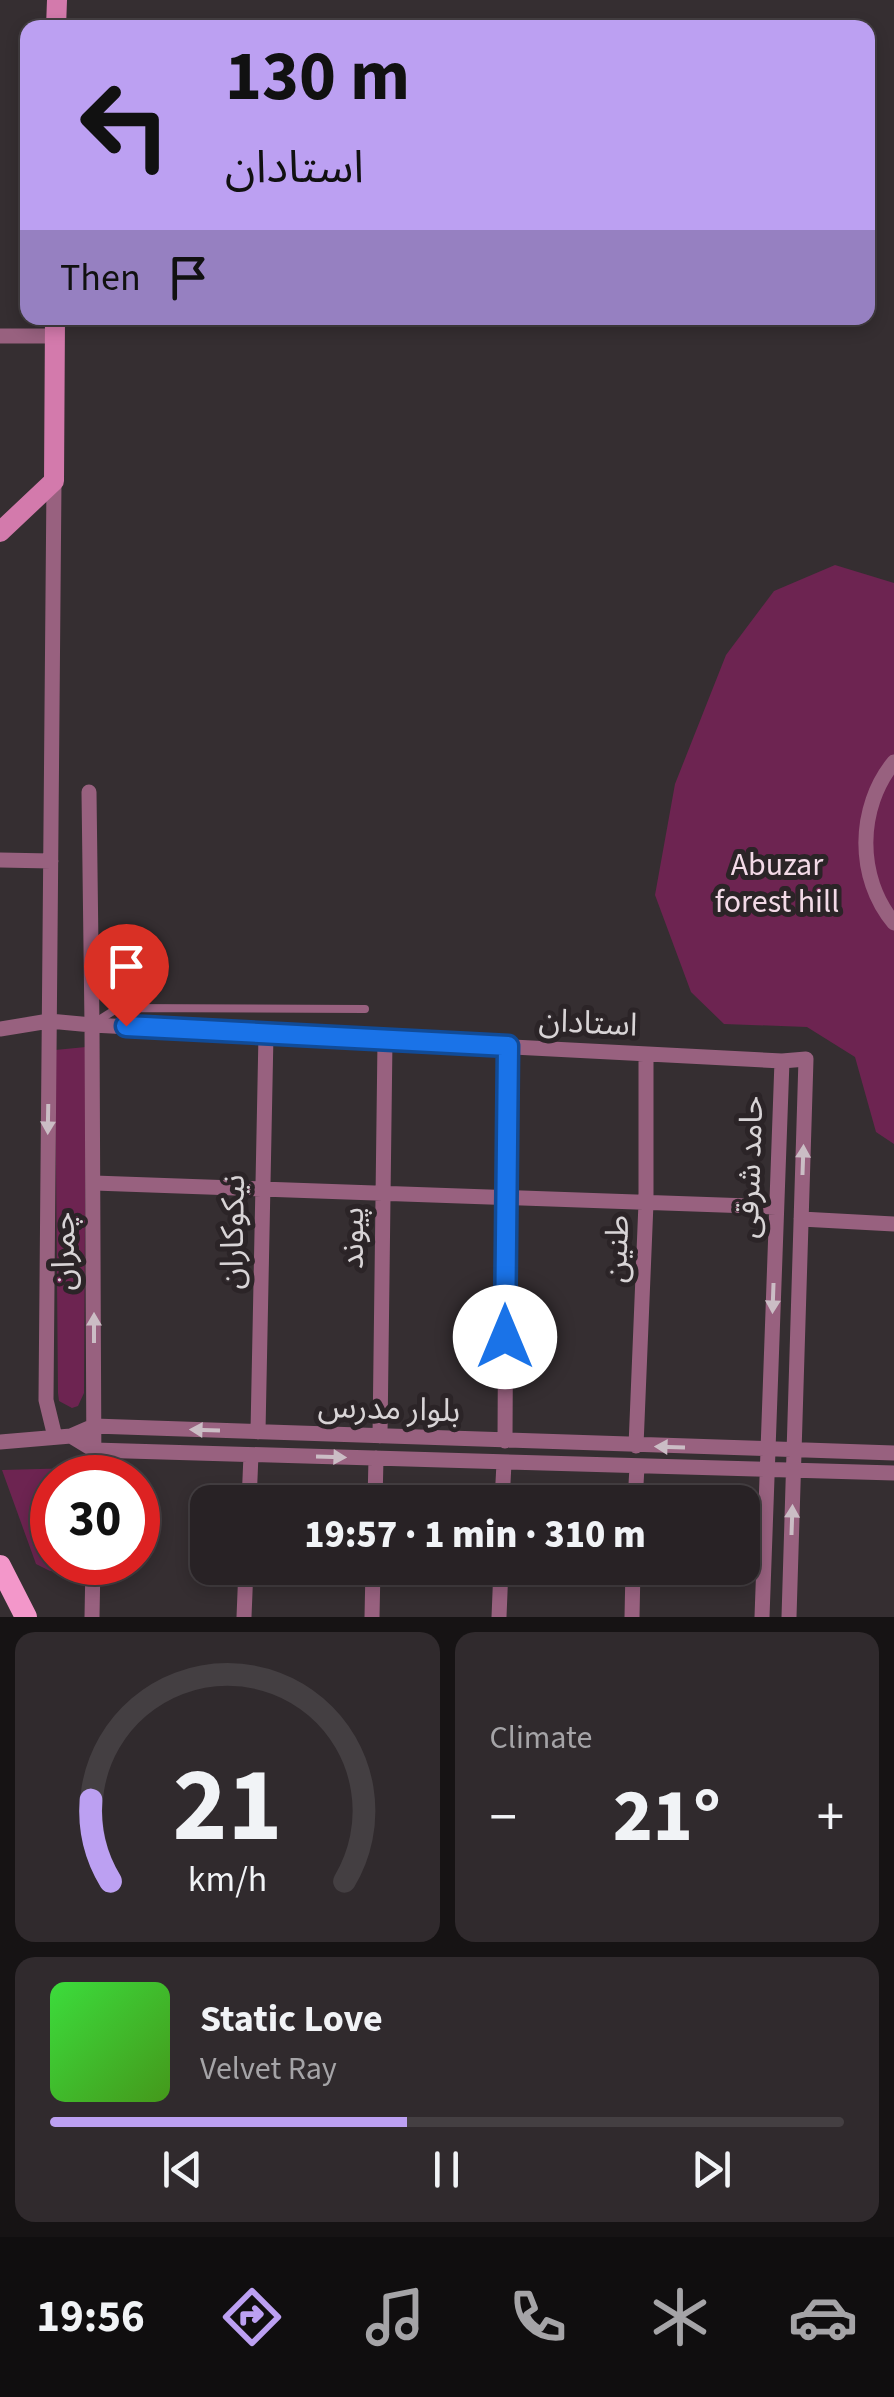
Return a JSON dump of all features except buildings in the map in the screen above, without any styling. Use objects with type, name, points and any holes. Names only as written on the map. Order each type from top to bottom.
[{"type":"main road","points":[[0,1566],[26,1617]]},
{"type":"street","points":[[0,336],[55,327]]},
{"type":"street","name":"چمران","points":[[55,327],[46,1400],[63,1436]]},
{"type":"street","points":[[0,532],[54,481]]},
{"type":"street","points":[[894,762],[874,800],[865,863],[874,889],[894,922]]},
{"type":"street","name":"چمران","points":[[90,792],[94,1455]]},
{"type":"street","points":[[0,860],[50,861]]},
{"type":"street","points":[[0,1029],[49,1021],[92,1024]]},
{"type":"street","name":"استادان","points":[[92,1024],[782,1061]]},
{"type":"street","name":"نیکوکاران","points":[[258,1432],[266,1034]]},
{"type":"street","name":"پیوند","points":[[380,1436],[385,1040]]},
{"type":"street","points":[[504,1441],[508,1046]]},
{"type":"street","name":"طنین","points":[[636,1446],[646,1202],[646,1054]]},
{"type":"street","name":"حامد شرقی","points":[[762,1617],[782,1061],[806,1060],[789,1617]]},
{"type":"street","points":[[94,1183],[776,1207]]},
{"type":"street","points":[[801,1219],[894,1224]]},
{"type":"street","name":"بلوار مدرس","points":[[0,1442],[63,1436],[94,1426],[894,1453]]},
{"type":"street","points":[[63,1436],[94,1450]]},
{"type":"street","name":"بلوار مدرس","points":[[94,1450],[894,1473]]},
{"type":"street","points":[[250,1485],[252,1454]]},
{"type":"street","points":[[375,1485],[376,1458]]},
{"type":"street","points":[[503,1485],[504,1462]]},
{"type":"street","points":[[635,1485],[636,1467]]},
{"type":"street","points":[[92,1617],[93,1585]]},
{"type":"street","points":[[244,1617],[245,1585]]},
{"type":"street","points":[[372,1617],[373,1585]]},
{"type":"street","points":[[500,1585],[500,1617]]},
{"type":"street","points":[[632,1617],[633,1585]]},
{"type":"lane","points":[[266,1007],[266,1034]]},
{"type":"lane","points":[[92,1024],[118,1008],[365,1009]]},
{"type":"green space","name":"Abuzar forest hill","points":[[835,565],[894,583],[894,1144],[876,1132],[855,1057],[807,1027],[724,1024],[691,992],[655,895],[675,784],[726,655],[774,591]]},
{"type":"green space","points":[[86,1047],[84,1393],[78,1406],[72,1408],[59,1401],[58,1393],[55,1050]]},
{"type":"green space","points":[[30,1469],[30,1547],[2,1470]]},
{"type":"route","points":[[126,1026],[508,1046],[505,1337]]}]
